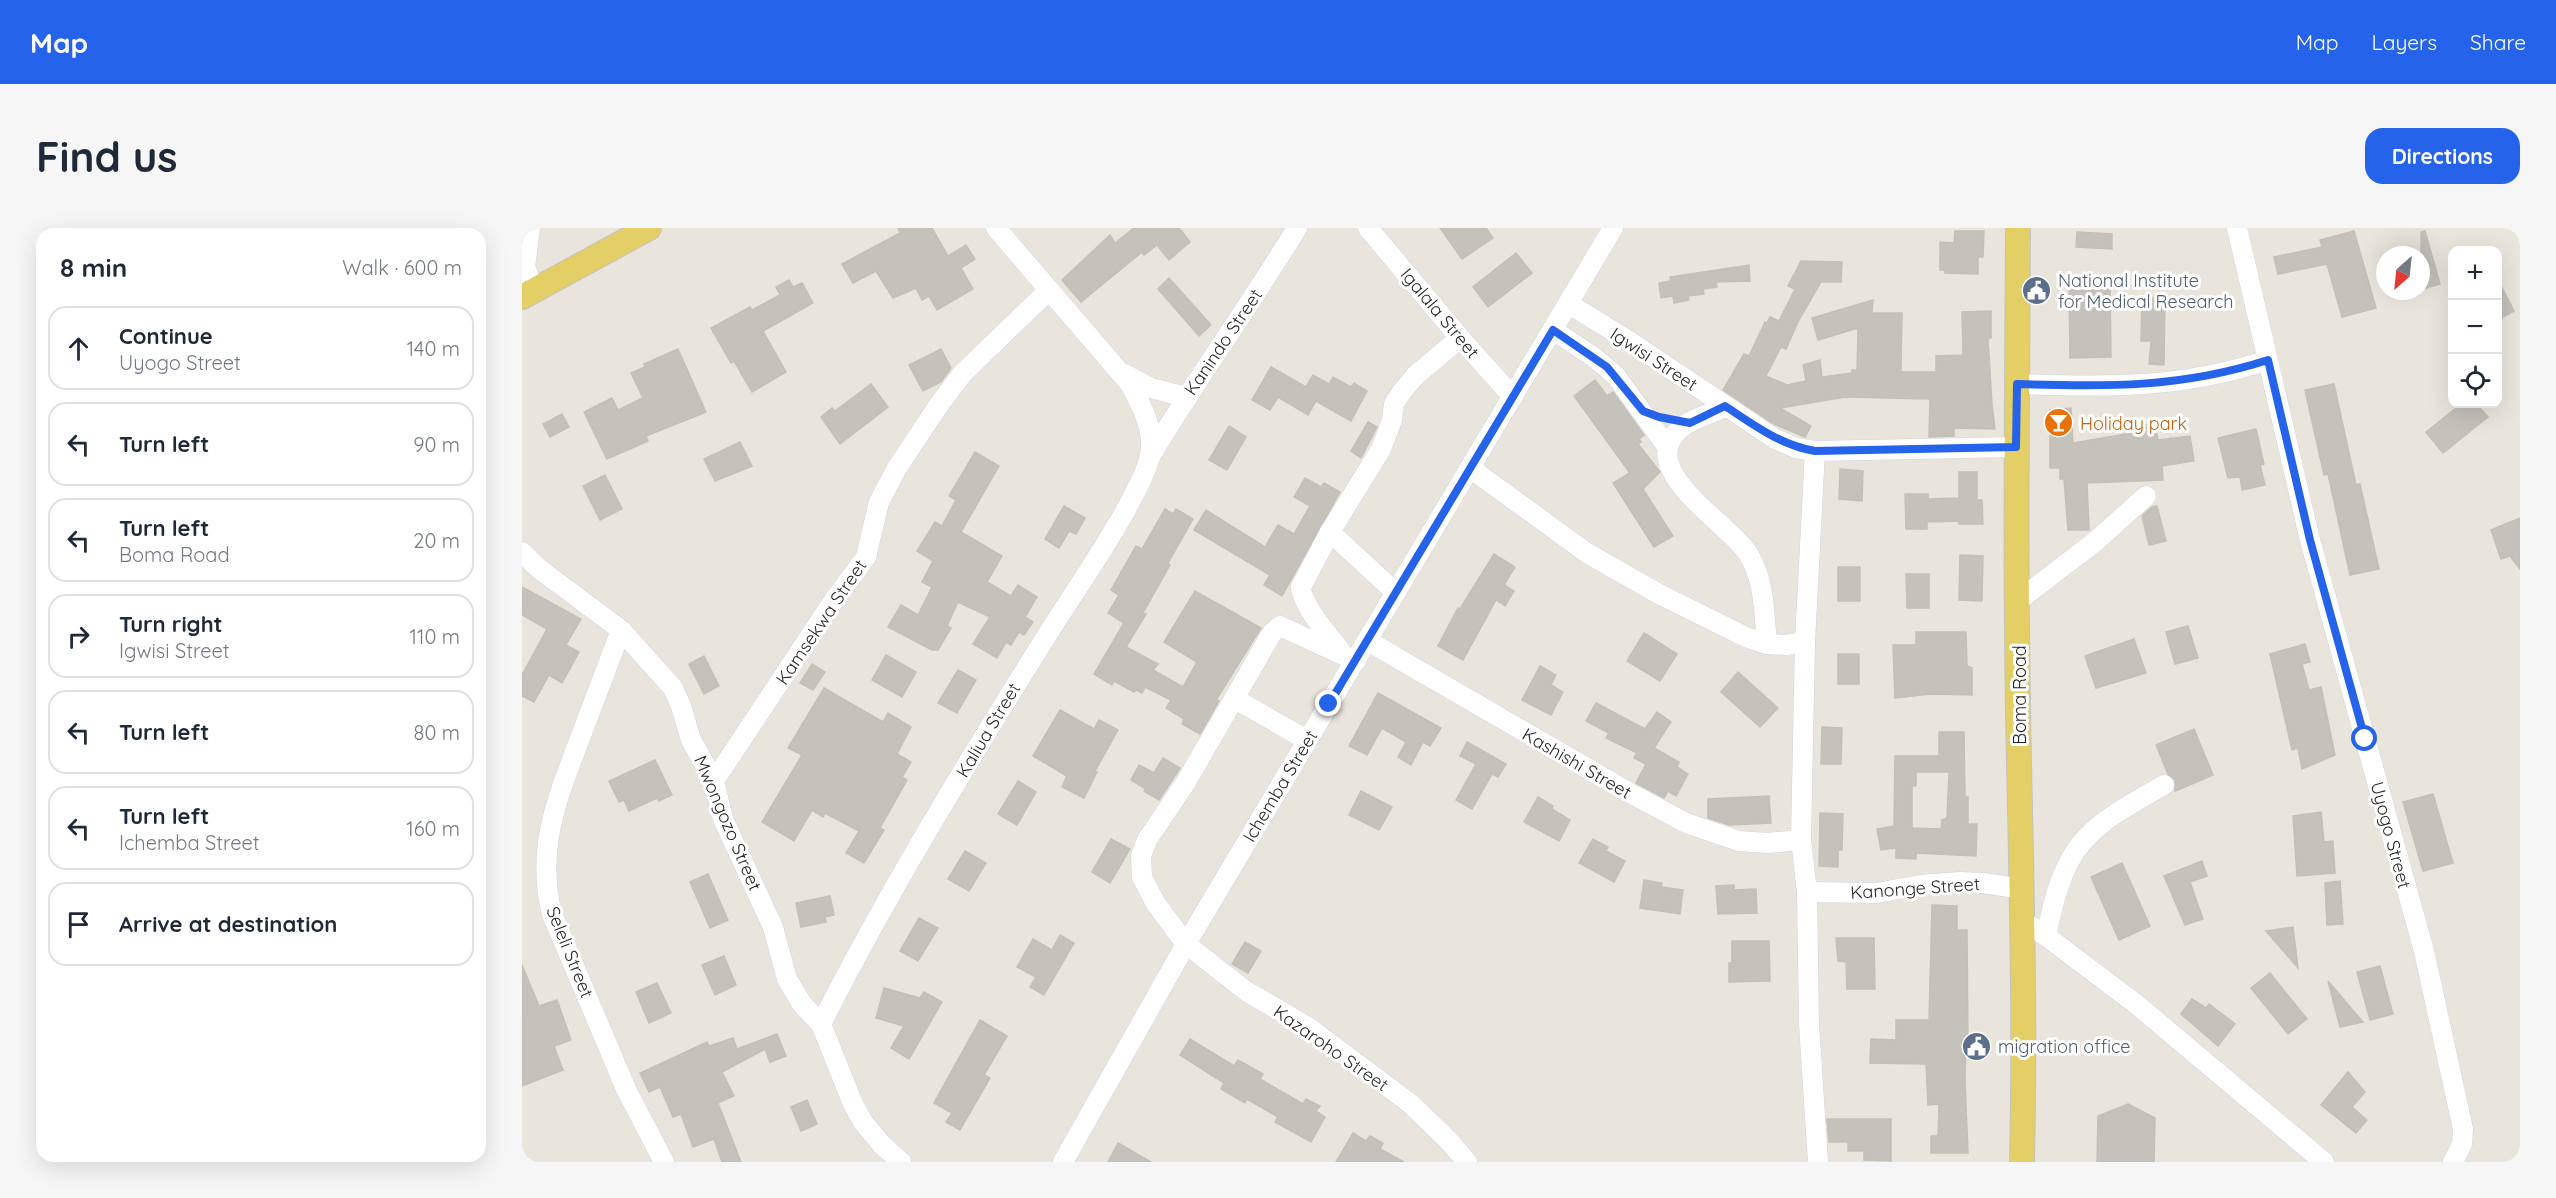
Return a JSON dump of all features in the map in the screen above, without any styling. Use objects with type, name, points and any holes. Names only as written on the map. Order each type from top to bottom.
[{"type":"main road","points":[[528,294],[649,228]]},
{"type":"main road","name":"Boma Road","points":[[2018,228],[2016,447],[2019,762],[2024,922],[2022,1162]]},
{"type":"street","points":[[528,294],[525,267],[530,228]]},
{"type":"street","points":[[996,228],[1121,373],[1151,388],[1186,397]]},
{"type":"street","name":"Kanindo Street","points":[[1150,457],[1186,397],[1252,301],[1297,228]]},
{"type":"street","name":"Igalala Street","points":[[1368,228],[1460,338],[1513,397]]},
{"type":"street","name":"Ichemba Street","points":[[1063,1162],[1186,944],[1307,740],[1349,657],[1368,641],[1613,228]]},
{"type":"street","name":"Uyogo Street","points":[[2237,228],[2310,540],[2424,951],[2463,1129],[2462,1144],[2453,1162]]},
{"type":"street","name":"Kamsekwa Street","points":[[714,781],[832,603],[866,557],[879,502],[897,468],[938,406],[963,373],[1048,290]]},
{"type":"street","name":"Igwisi Street","points":[[1569,304],[1638,347],[1775,439],[1796,448],[1815,451],[2016,447]]},
{"type":"street","points":[[1553,330],[1607,367],[1643,411],[1668,448]]},
{"type":"street","points":[[1349,657],[1301,594],[1304,581],[1330,532],[1381,449],[1392,420],[1394,404],[1401,393],[1415,376],[1460,338]]},
{"type":"street","points":[[2017,384],[2098,386],[2153,384],[2199,379],[2268,360]]},
{"type":"street","name":"Kaliua Street","points":[[821,1024],[863,941],[900,877],[1006,700],[1115,529],[1143,478],[1150,457],[1152,437],[1138,399],[1121,373]]},
{"type":"street","points":[[1725,406],[1680,429],[1668,448],[1668,457],[1672,472],[1682,487],[1734,535],[1758,571],[1767,644]]},
{"type":"street","points":[[1643,411],[1659,417],[1690,423]]},
{"type":"street","points":[[1815,451],[1805,642],[1801,840],[1807,892],[1811,1070],[1818,1162]]},
{"type":"street","points":[[1470,468],[1587,553],[1659,594],[1730,630],[1767,644],[1786,645],[1805,642]]},
{"type":"street","points":[[2018,602],[2096,541],[2146,496]]},
{"type":"street","points":[[1330,532],[1395,592]]},
{"type":"street","name":"Mwongozo Street","points":[[522,552],[538,568],[621,630],[673,688],[691,740],[714,781],[723,819],[773,927],[787,980],[802,1004],[821,1024],[858,1113],[882,1145],[901,1162]]},
{"type":"street","name":"Kazaroho Street","points":[[1349,657],[1295,631],[1280,626],[1277,628],[1186,782],[1147,840],[1141,856],[1142,877],[1156,904],[1186,944],[1246,991],[1308,1027],[1411,1104],[1467,1162]]},
{"type":"street","name":"Seleli Street","points":[[621,630],[554,806],[547,855],[546,890],[552,914],[626,1089],[664,1162]]},
{"type":"street","name":"Kashishi Street","points":[[1368,641],[1628,792],[1686,823],[1739,841],[1768,843],[1801,840]]},
{"type":"street","points":[[1235,699],[1307,740]]},
{"type":"street","points":[[2046,936],[2058,890],[2070,860],[2080,844],[2103,823],[2164,786]]},
{"type":"street","name":"Kanonge Street","points":[[1807,892],[1877,893],[1920,885],[1960,882],[2023,889]]},
{"type":"street","points":[[2024,922],[2136,1004],[2324,1162]]},
{"type":"building","points":[[898,228],[932,228],[948,256],[966,245],[975,259],[961,268],[973,289],[937,310],[929,296],[922,300],[916,288],[893,298],[876,271],[853,283],[842,264],[900,233]]},
{"type":"building","points":[[1134,228],[1179,228],[1190,242],[1169,260],[1157,245],[1144,255],[1142,252],[1081,302],[1062,280],[1110,235],[1115,243]]},
{"type":"building","points":[[1440,228],[1486,228],[1493,238],[1462,259]]},
{"type":"building","points":[[1955,231],[1984,231],[1983,257],[1978,257],[1978,274],[1945,273],[1945,270],[1940,270],[1940,242],[1954,243]]},
{"type":"building","points":[[2354,231],[2376,308],[2342,317],[2327,264],[2278,274],[2274,257],[2322,247],[2320,240]]},
{"type":"building","points":[[2425,231],[2429,246],[2421,246],[2421,232]]},
{"type":"building","points":[[2077,232],[2112,234],[2112,249],[2076,247]]},
{"type":"building","points":[[2430,249],[2440,284],[2430,287]]},
{"type":"building","points":[[1516,253],[1532,273],[1488,307],[1473,287]]},
{"type":"building","points":[[1801,261],[1842,262],[1841,282],[1821,282],[1798,322],[1786,349],[1781,347],[1766,376],[1787,385],[1806,381],[1803,365],[1820,360],[1822,377],[1852,373],[1852,370],[1857,370],[1858,328],[1818,340],[1812,318],[1873,300],[1872,313],[1902,313],[1901,372],[1936,372],[1936,356],[1963,355],[1962,312],[1991,311],[1991,338],[1988,338],[1995,429],[1954,428],[1954,436],[1929,437],[1930,399],[1845,397],[1780,408],[1811,426],[1805,437],[1774,424],[1723,390],[1744,354],[1749,356],[1765,322],[1767,323],[1770,317],[1779,321],[1795,289],[1788,286]]},
{"type":"building","points":[[1749,265],[1750,281],[1716,282],[1717,287],[1703,289],[1704,294],[1688,296],[1689,300],[1674,303],[1673,296],[1661,298],[1659,283],[1671,281],[1670,277]]},
{"type":"building","points":[[1169,278],[1211,325],[1199,336],[1158,289]]},
{"type":"building","points":[[789,280],[793,287],[802,283],[813,303],[763,331],[786,372],[752,392],[734,361],[731,363],[711,328],[750,307],[752,310],[780,295],[776,287]]},
{"type":"building","points":[[2110,284],[2111,357],[2070,358],[2069,285]]},
{"type":"building","points":[[2502,288],[2514,311],[2502,318]]},
{"type":"building","points":[[2142,297],[2165,298],[2164,365],[2149,364],[2151,341],[2141,341]]},
{"type":"building","points":[[678,349],[706,412],[646,436],[648,441],[607,459],[584,412],[612,398],[618,410],[643,398],[631,373],[645,367],[644,364]]},
{"type":"building","points":[[941,349],[951,368],[941,382],[923,391],[909,365]]},
{"type":"building","points":[[1271,367],[1306,387],[1313,375],[1329,384],[1333,377],[1351,387],[1354,383],[1367,391],[1351,421],[1316,401],[1308,415],[1278,397],[1270,410],[1252,400]]},
{"type":"building","points":[[1595,380],[1607,396],[1613,392],[1644,435],[1639,439],[1641,442],[1638,444],[1660,472],[1643,489],[1673,536],[1654,547],[1613,483],[1630,473],[1574,396]]},
{"type":"building","points":[[871,384],[888,407],[840,444],[821,417],[832,408],[835,411]]},
{"type":"building","points":[[2334,384],[2356,485],[2360,484],[2379,569],[2350,575],[2328,474],[2324,475],[2305,390]]},
{"type":"building","points":[[2071,408],[2073,443],[2132,433],[2131,427],[2155,423],[2158,440],[2190,436],[2194,461],[2162,466],[2163,480],[2087,483],[2089,530],[2068,530],[2064,479],[2060,479],[2060,468],[2050,468],[2050,410]]},
{"type":"building","points":[[2456,408],[2480,408],[2488,417],[2443,453],[2426,432]]},
{"type":"building","points":[[562,414],[569,427],[550,437],[543,424]]},
{"type":"building","points":[[1368,422],[1377,427],[1361,458],[1351,451]]},
{"type":"building","points":[[1229,426],[1246,437],[1227,470],[1209,460]]},
{"type":"building","points":[[2256,429],[2264,464],[2260,465],[2265,485],[2242,490],[2240,477],[2228,478],[2218,438]]},
{"type":"building","points":[[740,442],[752,466],[715,481],[704,459]]},
{"type":"building","points":[[975,452],[999,466],[961,532],[1002,556],[987,582],[1011,596],[1018,585],[1037,597],[1025,617],[1033,622],[1024,635],[1019,632],[1011,645],[1006,642],[997,658],[973,644],[990,617],[958,602],[947,626],[951,628],[938,650],[932,650],[888,627],[901,605],[918,615],[932,587],[922,582],[933,561],[917,551],[935,522],[942,526],[956,500],[949,496]]},
{"type":"building","points":[[1840,469],[1863,471],[1862,501],[1839,499]]},
{"type":"building","points":[[1959,472],[1977,472],[1977,500],[1982,500],[1983,524],[1959,524],[1959,521],[1927,522],[1927,529],[1906,529],[1905,494],[1928,494],[1928,499],[1959,498]]},
{"type":"building","points":[[605,475],[622,509],[600,520],[583,486]]},
{"type":"building","points":[[1305,478],[1321,487],[1324,483],[1340,492],[1282,596],[1264,585],[1270,575],[1194,530],[1206,510],[1265,547],[1278,525],[1294,534],[1310,506],[1294,497]]},
{"type":"building","points":[[1064,506],[1085,518],[1076,534],[1069,531],[1059,548],[1045,539]]},
{"type":"building","points":[[2157,506],[2166,541],[2149,545],[2142,516],[2152,507]]},
{"type":"building","points":[[1165,509],[1173,514],[1176,509],[1193,519],[1143,613],[1146,614],[1126,647],[1158,664],[1153,670],[1183,687],[1197,662],[1164,642],[1195,591],[1261,628],[1216,700],[1219,701],[1200,734],[1182,724],[1184,719],[1166,708],[1171,700],[1145,687],[1142,693],[1136,690],[1134,692],[1114,681],[1112,685],[1094,674],[1124,623],[1108,613],[1119,595],[1111,590],[1136,546],[1142,549]]},
{"type":"building","points":[[2520,518],[2520,569],[2510,556],[2501,559],[2491,530]]},
{"type":"building","points":[[1494,554],[1515,567],[1504,585],[1514,591],[1505,606],[1496,600],[1463,660],[1438,646],[1458,608],[1460,609]]},
{"type":"building","points":[[1960,555],[1983,556],[1982,601],[1959,600]]},
{"type":"building","points":[[1838,567],[1860,567],[1860,601],[1838,601]]},
{"type":"building","points":[[1906,574],[1929,574],[1929,608],[1907,608]]},
{"type":"building","points":[[522,587],[581,619],[566,645],[579,652],[562,683],[549,675],[534,702],[522,696],[522,675],[547,629],[522,615]]},
{"type":"building","points":[[2188,626],[2198,658],[2175,664],[2166,632]]},
{"type":"building","points":[[1916,632],[1966,632],[1967,666],[1972,668],[1972,695],[1931,694],[1895,698],[1893,645],[1916,645]]},
{"type":"building","points":[[1644,633],[1677,654],[1660,681],[1627,661]]},
{"type":"building","points":[[2134,639],[2146,673],[2096,688],[2085,656]]},
{"type":"building","points":[[2305,644],[2310,662],[2302,664],[2309,690],[2321,687],[2335,755],[2302,769],[2298,748],[2292,750],[2270,654]]},
{"type":"building","points":[[1838,654],[1859,654],[1859,684],[1838,684]]},
{"type":"building","points":[[886,655],[916,672],[902,697],[872,680]]},
{"type":"building","points":[[704,656],[719,686],[704,694],[689,664]]},
{"type":"building","points":[[812,664],[825,672],[813,690],[800,683]]},
{"type":"building","points":[[1540,666],[1556,675],[1551,685],[1563,692],[1551,715],[1522,700]]},
{"type":"building","points":[[958,670],[976,680],[957,713],[938,703]]},
{"type":"building","points":[[1738,672],[1778,708],[1760,727],[1721,692]]},
{"type":"building","points":[[824,688],[883,722],[888,713],[911,727],[897,754],[911,762],[902,777],[907,780],[880,828],[884,830],[864,863],[846,853],[859,831],[825,813],[823,817],[812,810],[794,841],[762,822],[802,755],[788,748]]},
{"type":"building","points":[[1378,693],[1441,728],[1430,746],[1423,742],[1411,765],[1398,757],[1406,742],[1382,728],[1367,755],[1349,746]]},
{"type":"building","points":[[1596,703],[1645,729],[1657,712],[1671,722],[1654,748],[1679,762],[1677,767],[1688,774],[1676,796],[1668,791],[1664,798],[1636,783],[1646,764],[1634,758],[1637,753],[1606,738],[1609,733],[1586,721]]},
{"type":"building","points":[[1060,710],[1094,729],[1099,720],[1118,730],[1095,771],[1097,772],[1084,798],[1062,787],[1067,776],[1033,756]]},
{"type":"building","points":[[1822,727],[1842,728],[1841,764],[1821,764]]},
{"type":"building","points":[[2194,729],[2213,775],[2175,791],[2175,780],[2168,774],[2156,745]]},
{"type":"building","points":[[1939,732],[1964,732],[1965,797],[1968,797],[1968,824],[1977,824],[1976,856],[1916,853],[1916,859],[1896,858],[1896,848],[1881,850],[1877,829],[1894,826],[1895,756],[1939,756]],"holes":[[[1916,772],[1949,772],[1947,818],[1942,820],[1941,829],[1912,828],[1912,786],[1916,786]]]},
{"type":"building","points":[[1467,742],[1506,764],[1498,777],[1492,774],[1472,809],[1456,800],[1476,764],[1460,756]]},
{"type":"building","points":[[1163,758],[1180,768],[1159,800],[1131,780],[1139,765],[1154,773]]},
{"type":"building","points":[[655,760],[672,795],[659,801],[657,798],[629,811],[624,800],[619,802],[609,781]]},
{"type":"building","points":[[1018,781],[1036,792],[1017,825],[998,814]]},
{"type":"building","points":[[1361,791],[1392,807],[1379,830],[1349,815]]},
{"type":"building","points":[[2433,794],[2453,863],[2423,871],[2403,802]]},
{"type":"building","points":[[1769,796],[1771,823],[1729,825],[1708,818],[1708,799]]},
{"type":"building","points":[[1538,797],[1570,820],[1559,841],[1524,822]]},
{"type":"building","points":[[2321,812],[2324,842],[2333,841],[2335,873],[2297,876],[2293,816]]},
{"type":"building","points":[[1820,813],[1843,814],[1842,850],[1838,850],[1838,867],[1819,866]]},
{"type":"building","points":[[1111,839],[1130,849],[1110,883],[1092,872]]},
{"type":"building","points":[[1593,839],[1608,847],[1606,851],[1625,861],[1614,882],[1579,863]]},
{"type":"building","points":[[965,851],[986,863],[969,891],[948,879]]},
{"type":"building","points":[[2202,861],[2207,876],[2190,882],[2203,919],[2185,925],[2164,876]]},
{"type":"building","points":[[2122,863],[2150,926],[2119,940],[2091,877]]},
{"type":"building","points":[[708,874],[728,920],[710,928],[690,882]]},
{"type":"building","points":[[1644,880],[1662,883],[1661,887],[1683,890],[1680,914],[1640,908]]},
{"type":"building","points":[[2340,881],[2343,924],[2327,925],[2325,883]]},
{"type":"building","points":[[1734,885],[1734,890],[1756,889],[1757,913],[1718,914],[1716,886]]},
{"type":"building","points":[[830,896],[834,915],[825,917],[826,922],[801,927],[796,903]]},
{"type":"building","points":[[1932,905],[1957,906],[1957,930],[1967,930],[1968,1041],[1966,1041],[1965,1080],[1968,1153],[1931,1153],[1931,1136],[1938,1136],[1939,1104],[1928,1105],[1926,1064],[1870,1063],[1871,1039],[1896,1040],[1896,1020],[1929,1020]]},
{"type":"building","points":[[919,918],[938,928],[918,961],[900,951]]},
{"type":"building","points":[[2293,927],[2298,968],[2266,931]]},
{"type":"building","points":[[1060,935],[1074,943],[1044,995],[1030,987],[1036,977],[1017,967],[1033,939],[1052,950]]},
{"type":"building","points":[[1836,938],[1874,938],[1875,989],[1847,989],[1846,962],[1838,961]]},
{"type":"building","points":[[1732,941],[1769,941],[1770,981],[1729,982]]},
{"type":"building","points":[[1245,942],[1261,951],[1248,973],[1232,964]]},
{"type":"building","points":[[724,956],[736,985],[715,995],[702,965]]},
{"type":"building","points":[[522,965],[539,1006],[557,1000],[571,1040],[554,1046],[563,1070],[522,1086]]},
{"type":"building","points":[[2380,966],[2393,1014],[2370,1020],[2357,972]]},
{"type":"building","points":[[2270,973],[2307,1019],[2288,1034],[2251,988]]},
{"type":"building","points":[[2328,981],[2363,1022],[2340,1027]]},
{"type":"building","points":[[657,983],[671,1013],[649,1023],[636,992]]},
{"type":"building","points":[[884,988],[920,998],[924,992],[942,1002],[909,1059],[891,1048],[904,1026],[876,1018]]},
{"type":"building","points":[[2192,999],[2206,1008],[2209,1004],[2235,1024],[2218,1046],[2181,1014]]},
{"type":"building","points":[[980,1020],[1007,1036],[984,1075],[990,1078],[960,1130],[946,1122],[952,1113],[934,1103]]},
{"type":"building","points":[[777,1034],[786,1056],[770,1062],[765,1049],[722,1072],[734,1096],[718,1103],[741,1162],[722,1162],[714,1139],[693,1147],[681,1114],[673,1117],[660,1087],[649,1092],[640,1073],[707,1042],[709,1046],[733,1038],[737,1049]]},
{"type":"building","points":[[1190,1039],[1234,1066],[1238,1060],[1263,1074],[1260,1079],[1303,1104],[1306,1099],[1320,1106],[1316,1111],[1325,1117],[1311,1142],[1275,1122],[1278,1117],[1247,1099],[1245,1103],[1221,1089],[1224,1083],[1180,1055]]},
{"type":"building","points":[[2348,1072],[2365,1092],[2352,1107],[2367,1120],[2356,1133],[2321,1105]]},
{"type":"building","points":[[807,1100],[817,1124],[801,1131],[791,1107]]},
{"type":"building","points":[[2128,1104],[2155,1118],[2154,1162],[2097,1162],[2098,1116]]},
{"type":"building","points":[[1827,1119],[1891,1119],[1891,1161],[1864,1160],[1864,1151],[1848,1151],[1848,1142],[1829,1142]]},
{"type":"building","points":[[1353,1133],[1366,1141],[1370,1136],[1383,1143],[1380,1149],[1404,1162],[1336,1162]]},
{"type":"building","points":[[1118,1143],[1151,1162],[1108,1162]]},
{"type":"place","name":"National Institute for Medical Research","points":[[2037,290]]},
{"type":"place","name":"Holiday park","points":[[2059,423]]},
{"type":"place","name":"migration office","points":[[1977,1046]]},
{"type":"route","points":[[1329,704],[1553,330],[1617,376],[1643,411],[1659,417],[1690,423],[1725,406],[1775,439],[1796,448],[1815,451],[2016,447],[2017,384],[2098,386],[2153,384],[2199,379],[2235,371],[2268,360],[2310,540],[2365,739]]}]
